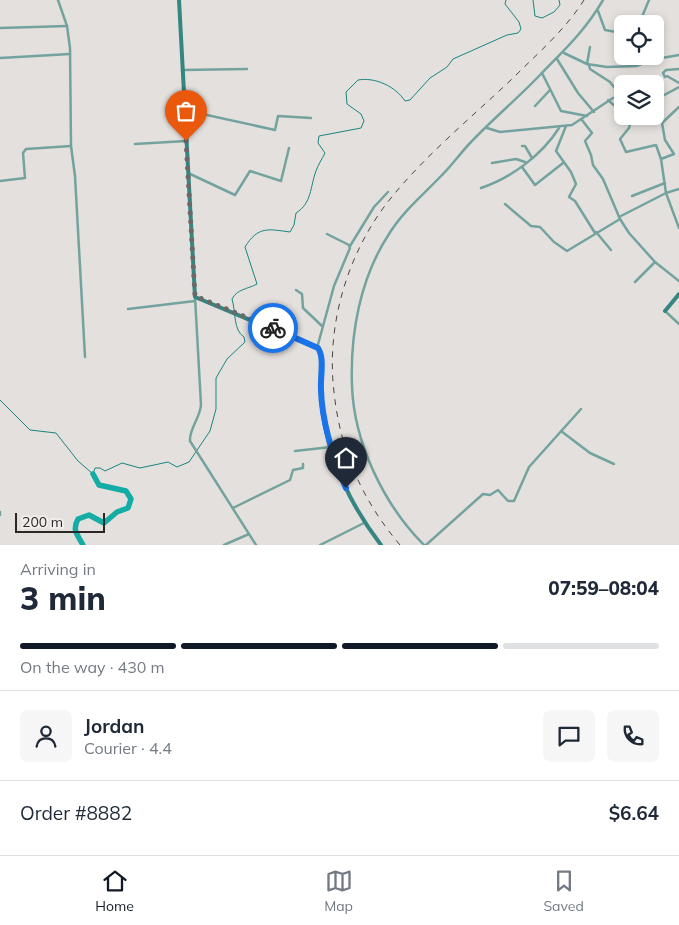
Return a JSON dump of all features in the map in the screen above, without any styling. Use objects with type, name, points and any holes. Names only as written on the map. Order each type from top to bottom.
[{"type":"main road","points":[[179,0],[195,299],[233,311],[318,348],[321,353],[323,412],[331,447],[351,501],[364,523],[381,545]]},
{"type":"main road","points":[[666,311],[679,294]]},
{"type":"street","points":[[58,0],[67,26],[70,54],[71,146],[75,176],[84,357]]},
{"type":"street","points":[[581,409],[526,472],[514,502],[508,501],[498,490],[490,495],[483,494],[425,545],[394,510],[362,440],[352,395],[352,346],[357,316],[368,278],[389,233],[406,211],[486,128],[564,53],[598,11],[604,0]]},
{"type":"street","points":[[643,15],[649,0]]},
{"type":"street","points":[[598,11],[605,30],[614,32]]},
{"type":"street","points":[[0,28],[67,26]]},
{"type":"street","points":[[590,47],[588,64],[590,69],[610,82],[614,87]]},
{"type":"street","points":[[564,53],[588,64],[607,67],[633,65]]},
{"type":"street","points":[[0,58],[70,54]]},
{"type":"street","points":[[664,58],[679,55]]},
{"type":"street","points":[[557,59],[578,93],[594,112]]},
{"type":"street","points":[[182,70],[247,69]]},
{"type":"street","points":[[664,94],[679,85],[663,73],[666,70],[679,69]]},
{"type":"street","points":[[542,73],[562,112],[587,116]]},
{"type":"street","points":[[536,106],[550,90]]},
{"type":"street","points":[[486,128],[500,132],[566,126],[582,120],[608,100],[614,99]]},
{"type":"street","points":[[608,100],[614,105]]},
{"type":"street","points":[[664,121],[679,107]]},
{"type":"street","points":[[184,110],[275,130],[278,116],[311,118]]},
{"type":"street","points":[[582,120],[592,133],[585,141],[593,165],[603,179],[619,218],[635,241],[655,262],[679,281]]},
{"type":"street","points":[[630,125],[620,139],[626,152],[656,145],[666,193],[679,228]]},
{"type":"street","points":[[660,159],[674,154],[665,140],[662,125]]},
{"type":"street","points":[[566,126],[556,150],[563,163],[573,175],[577,186],[569,197],[611,250]]},
{"type":"street","points":[[481,188],[493,184],[522,166],[546,145],[560,127]]},
{"type":"street","points":[[134,144],[186,141]]},
{"type":"street","points":[[0,181],[24,178],[23,153],[26,148],[71,146]]},
{"type":"street","points":[[522,146],[525,146],[532,158]]},
{"type":"street","points":[[188,173],[235,194],[250,171],[280,181],[289,148]]},
{"type":"street","points":[[492,163],[516,160],[525,162]]},
{"type":"street","points":[[522,166],[535,185],[563,163]]},
{"type":"street","points":[[632,196],[665,183]]},
{"type":"street","points":[[505,204],[531,226],[540,227],[565,251],[619,218],[666,193],[679,189]]},
{"type":"street","points":[[318,348],[322,326],[339,271],[350,246],[374,207],[388,192]]},
{"type":"street","points":[[327,234],[350,246]]},
{"type":"street","points":[[635,282],[655,262]]},
{"type":"street","points":[[296,290],[302,294],[303,308],[322,326]]},
{"type":"street","points":[[128,309],[195,299],[201,406],[200,416],[190,435],[192,446],[256,545]]},
{"type":"street","points":[[666,311],[679,324]]},
{"type":"street","points":[[560,431],[590,453],[614,464]]},
{"type":"street","points":[[295,451],[331,447]]},
{"type":"street","points":[[233,508],[290,480],[293,470],[303,468],[303,464]]},
{"type":"street","points":[[320,545],[364,523]]},
{"type":"street","points":[[224,545],[249,534]]},
{"type":"waterway","points":[[0,400],[30,430],[56,433],[78,461],[93,474],[95,468],[105,471],[122,463],[140,468],[168,462],[177,467],[189,462],[210,431],[216,409],[216,378],[227,359],[245,342],[236,325],[232,299],[240,291],[257,284],[245,247],[254,235],[264,230],[290,232],[294,225],[296,213],[308,200],[316,171],[325,153],[318,143],[319,136],[361,128],[364,121],[361,114],[347,104],[346,92],[358,80],[364,79],[378,81],[396,91],[405,101],[410,100],[430,78],[447,67],[453,59],[507,35],[518,33],[521,29],[519,22],[505,4],[506,0]]},
{"type":"waterway","points":[[533,0],[535,16],[542,18],[554,12],[560,5],[559,0]]},
{"type":"waterway","points":[[83,545],[75,529],[78,519],[89,515],[104,523],[117,512],[128,508],[131,499],[126,491],[99,485],[93,474]]},
{"type":"railway","points":[[400,545],[374,510],[364,492],[348,454],[337,413],[332,367],[333,342],[342,292],[361,245],[373,223],[401,186],[551,41],[584,0]]},
{"type":"way so far","points":[[186,141],[195,296],[273,328]]},
{"type":"route","points":[[273,328],[318,348],[321,353],[321,401],[325,426],[346,488]]}]
